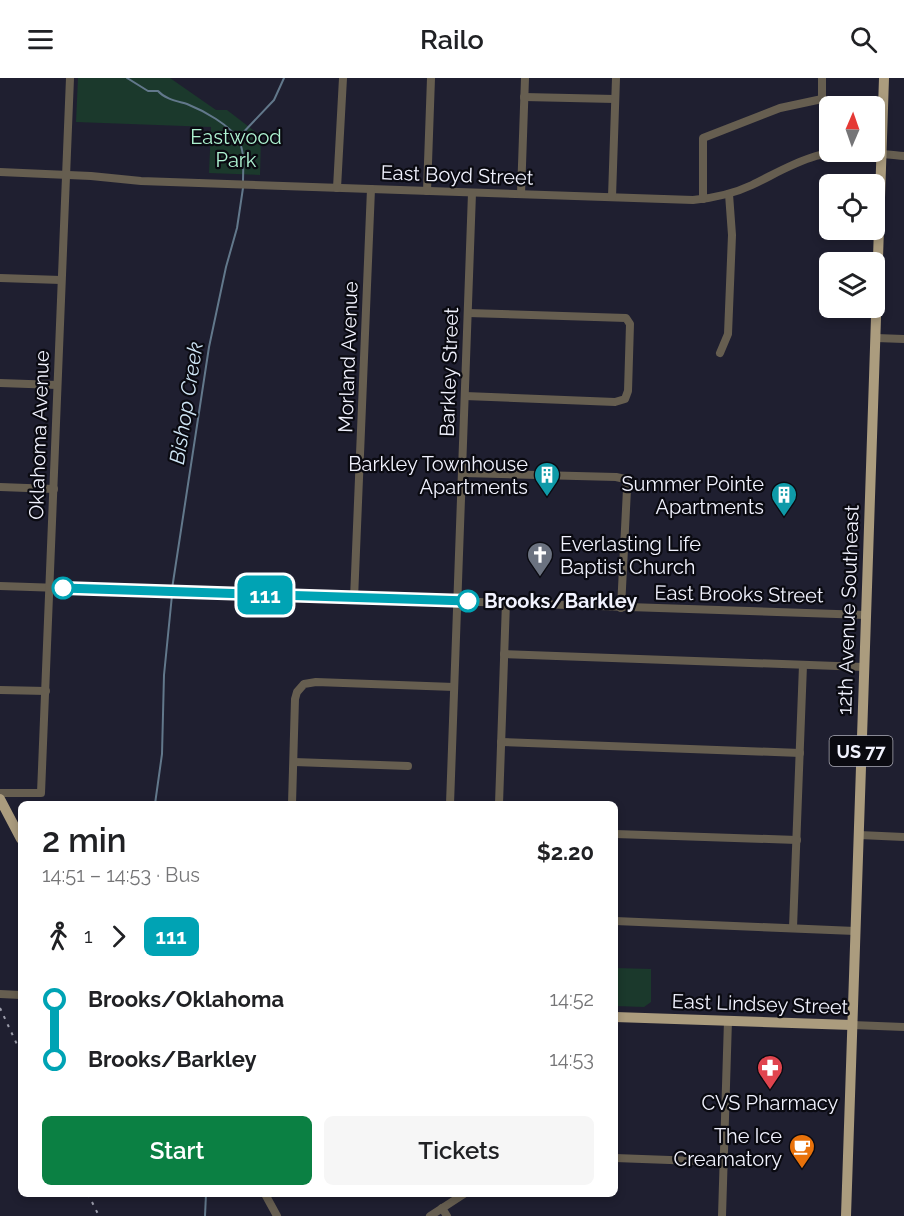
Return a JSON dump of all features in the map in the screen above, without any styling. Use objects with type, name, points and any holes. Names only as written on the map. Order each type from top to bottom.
[{"type":"main road","name":"12th Avenue Southeast","points":[[883,96],[884,78]]},
{"type":"main road","name":"12th Avenue Southeast","points":[[846,1216],[881,162]]},
{"type":"main road","points":[[0,799],[18,833]]},
{"type":"main road","name":"East Lindsey Street","points":[[618,1017],[852,1025]]},
{"type":"street","name":"Oklahoma Avenue","points":[[0,793],[42,793],[70,78]]},
{"type":"street","points":[[338,188],[343,78]]},
{"type":"street","points":[[427,191],[432,78]]},
{"type":"street","points":[[521,194],[525,78]]},
{"type":"street","points":[[612,197],[616,78]]},
{"type":"street","points":[[703,199],[703,138],[780,108],[822,99],[822,78]]},
{"type":"street","points":[[524,97],[615,99]]},
{"type":"street","name":"East Boyd Street","points":[[885,155],[904,156]]},
{"type":"street","name":"East Boyd Street","points":[[0,172],[65,174],[141,181],[703,199],[729,194],[791,165],[819,156]]},
{"type":"street","name":"Morland Avenue","points":[[354,599],[371,189]]},
{"type":"street","name":"Barkley Street","points":[[450,801],[472,193]]},
{"type":"street","points":[[720,353],[728,334],[732,235],[729,194]]},
{"type":"street","points":[[0,278],[61,280]]},
{"type":"street","points":[[465,396],[615,402],[625,399],[628,391],[630,324],[626,318],[468,313]]},
{"type":"street","points":[[876,339],[904,339]]},
{"type":"street","points":[[0,383],[57,386]]},
{"type":"street","points":[[463,473],[616,477],[625,480],[627,489],[621,608]]},
{"type":"street","points":[[0,487],[54,489]]},
{"type":"street","name":"East Brooks Street","points":[[0,586],[866,615]]},
{"type":"street","points":[[499,801],[506,602]]},
{"type":"street","points":[[504,654],[864,667]]},
{"type":"street","points":[[793,928],[803,664]]},
{"type":"street","points":[[292,801],[295,699],[297,692],[304,684],[316,682],[454,687]]},
{"type":"street","points":[[0,690],[46,691]]},
{"type":"street","points":[[501,742],[800,753]]},
{"type":"street","points":[[294,762],[408,766]]},
{"type":"street","points":[[618,834],[797,840]]},
{"type":"street","points":[[859,836],[904,837]]},
{"type":"street","points":[[618,921],[855,931]]},
{"type":"street","points":[[0,994],[18,994]]},
{"type":"street","points":[[722,1216],[728,1020]]},
{"type":"street","name":"East Lindsey Street","points":[[852,1025],[904,1027]]},
{"type":"street","points":[[618,1158],[724,1162]]},
{"type":"street","points":[[267,1197],[277,1216]]},
{"type":"street","points":[[430,1216],[444,1212],[461,1197]]},
{"type":"green space","name":"Eastwood Park","points":[[78,78],[170,78],[216,110],[227,110],[261,136],[260,175],[209,173],[211,127],[76,122]]},
{"type":"green space","points":[[618,968],[651,969],[651,1002],[644,1007],[618,1006]]},
{"type":"waterway","name":"Bishop Creek","points":[[127,78],[148,91],[158,91],[168,98],[200,110],[230,129],[241,146],[243,182]]},
{"type":"waterway","points":[[238,138],[274,100],[284,78]]},
{"type":"waterway","name":"Bishop Creek","points":[[172,589],[209,347],[237,228],[243,188]]},
{"type":"waterway","name":"Bishop Creek","points":[[155,801],[162,754],[164,675],[172,595]]},
{"type":"waterway","name":"Bishop Creek","points":[[205,1216],[206,1197]]},
{"type":"railway","points":[[0,1008],[18,1047]]},
{"type":"railway","points":[[90,1197],[99,1216]]},
{"type":"bus line","name":"111","points":[[63,588],[468,601]]},
{"type":"place","name":"Barkley Townhouse Apartments","points":[[547,498]]},
{"type":"place","name":"Summer Pointe Apartments","points":[[784,518]]},
{"type":"place","name":"Everlasting Life Baptist Church","points":[[540,578]]},
{"type":"place","name":"Brooks/Barkley","points":[[468,601]]},
{"type":"place","name":"CVS Pharmacy","points":[[770,1091]]},
{"type":"place","name":"The Ice Creamatory","points":[[802,1170]]}]
